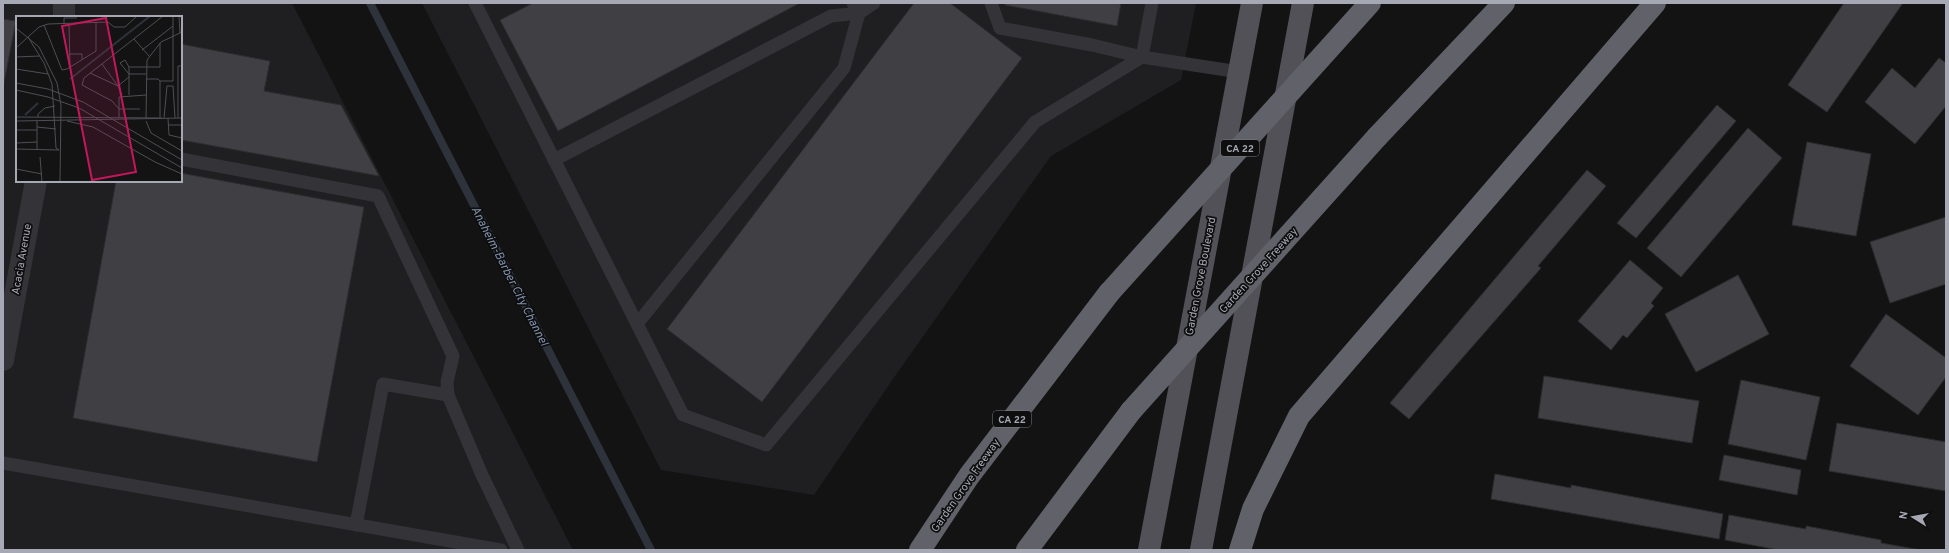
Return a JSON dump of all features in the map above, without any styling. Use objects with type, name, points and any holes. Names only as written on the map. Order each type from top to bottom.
[{"type":"highway","name":"Garden Grove Freeway","points":[[920,550],[969,476],[1109,293],[1370,3]]},
{"type":"highway","name":"Garden Grove Freeway","points":[[1027,550],[1131,411],[1377,137],[1504,3]]},
{"type":"highway","points":[[1240,550],[1253,509],[1299,416],[1655,3]]},
{"type":"main road","name":"Garden Grove Boulevard","points":[[1149,550],[1252,3]]},
{"type":"main road","points":[[1201,550],[1303,3]]},
{"type":"street","points":[[64,3],[64,16]]},
{"type":"street","name":"Acacia Avenue","points":[[3,360],[9,294],[36,182]]},
{"type":"lane","points":[[475,3],[683,415],[766,445],[1035,122],[1142,57],[1152,3]]},
{"type":"lane","points":[[554,160],[831,16],[874,3]]},
{"type":"lane","points":[[991,3],[1000,28],[1092,44],[1142,57],[1239,72]]},
{"type":"lane","points":[[638,324],[844,68],[856,8]]},
{"type":"lane","points":[[182,158],[378,196],[453,356],[447,382],[448,395],[482,475],[518,550]]},
{"type":"lane","points":[[356,525],[383,384],[448,395]]},
{"type":"lane","points":[[3,463],[501,550]]},
{"type":"shaded area","points":[[3,3],[292,3],[573,550],[3,550]]},
{"type":"shaded area","points":[[422,3],[1196,3],[1181,80],[1051,156],[895,376],[814,495],[661,470]]},
{"type":"building","points":[[533,3],[800,3],[558,131],[500,20]]},
{"type":"building","points":[[914,3],[950,3],[1022,58],[762,402],[667,329]]},
{"type":"building","points":[[1006,3],[1121,3],[1117,26],[1005,5]]},
{"type":"building","points":[[1844,3],[1903,3],[1827,112],[1788,85]]},
{"type":"building","points":[[3,19],[16,21],[3,88]]},
{"type":"building","points":[[182,44],[270,61],[264,91],[341,105],[379,176],[182,140]]},
{"type":"building","points":[[1939,58],[1946,63],[1946,106],[1915,144],[1865,102],[1892,68],[1915,88]]},
{"type":"building","points":[[1717,105],[1736,121],[1636,238],[1617,223]]},
{"type":"building","points":[[1748,128],[1782,158],[1681,277],[1647,248]]},
{"type":"building","points":[[1807,142],[1871,154],[1856,236],[1792,225]]},
{"type":"building","points":[[1587,170],[1606,186],[1538,266],[1541,268],[1409,419],[1390,403]]},
{"type":"building","points":[[182,173],[364,207],[317,462],[73,418],[116,182],[182,182]]},
{"type":"building","points":[[1946,217],[1946,284],[1890,303],[1870,242]]},
{"type":"building","points":[[1630,260],[1663,288],[1651,303],[1654,306],[1627,338],[1623,335],[1611,350],[1578,321]]},
{"type":"building","points":[[1738,275],[1769,334],[1696,372],[1665,314]]},
{"type":"building","points":[[1886,314],[1946,358],[1946,377],[1918,415],[1850,366]]},
{"type":"building","points":[[1544,376],[1699,401],[1692,443],[1538,418]]},
{"type":"building","points":[[1741,380],[1820,397],[1806,460],[1728,444]]},
{"type":"building","points":[[1837,423],[1946,442],[1946,491],[1829,471]]},
{"type":"building","points":[[1724,455],[1801,470],[1797,495],[1719,480]]},
{"type":"building","points":[[1495,474],[1571,488],[1571,485],[1723,514],[1719,539],[1491,499]]},
{"type":"building","points":[[1729,515],[1806,529],[1806,526],[1881,540],[1881,543],[1921,550],[1779,550],[1725,540]]},
{"type":"waterway","name":"Anaheim-Barber City Channel","points":[[370,3],[651,550]]}]
